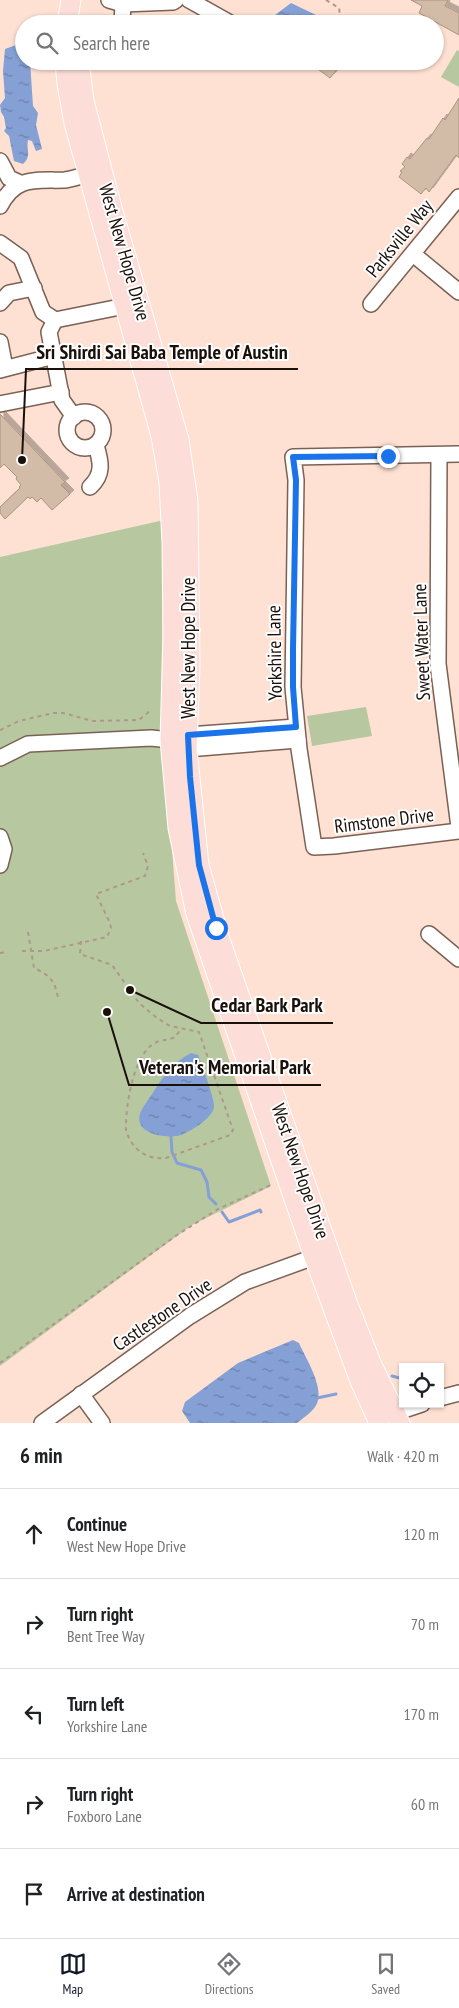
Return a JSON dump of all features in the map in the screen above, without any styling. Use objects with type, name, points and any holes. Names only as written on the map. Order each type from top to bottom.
[{"type":"main road","points":[[69,15],[72,0]]},
{"type":"main road","points":[[72,0],[74,15]]},
{"type":"main road","name":"West New Hope Drive","points":[[66,70],[74,123],[161,436],[169,482],[173,630],[182,741],[199,865],[212,916],[347,1302],[372,1365],[389,1421]]},
{"type":"main road","name":"West New Hope Drive","points":[[80,70],[84,102],[112,208],[179,440],[188,501],[190,665],[182,741],[178,828],[196,914],[314,1257],[360,1381],[389,1421]]},
{"type":"street","points":[[120,15],[116,2],[173,2],[176,0]]},
{"type":"street","points":[[189,0],[216,15]]},
{"type":"street","points":[[0,161],[9,178],[20,183]]},
{"type":"street","points":[[0,206],[20,183],[31,180],[67,180],[88,174]]},
{"type":"street","name":"Parksville Way","points":[[371,304],[414,254],[459,196]]},
{"type":"street","points":[[0,242],[21,258],[43,312],[55,320],[125,306]]},
{"type":"street","points":[[414,254],[459,292]]},
{"type":"street","points":[[0,303],[10,293],[34,288]]},
{"type":"street","points":[[55,320],[49,332],[62,400],[74,417]]},
{"type":"street","points":[[0,342],[3,369],[54,356]]},
{"type":"street","points":[[0,404],[61,392]]},
{"type":"street","points":[[90,413],[100,420],[102,436],[96,445],[85,448],[74,444],[70,439],[68,427],[74,417],[90,413]]},
{"type":"street","points":[[90,487],[101,472],[96,445]]},
{"type":"street","points":[[439,455],[459,454]]},
{"type":"street","name":"Yorkshire Lane","points":[[314,847],[297,734],[293,660],[296,480],[293,457],[439,455]]},
{"type":"street","name":"Sweet Water Lane","points":[[439,455],[438,664],[459,829]]},
{"type":"street","points":[[0,758],[28,744],[133,739],[182,741],[297,734]]},
{"type":"street","name":"Rimstone Drive","points":[[314,847],[459,829]]},
{"type":"street","points":[[0,837],[4,849],[0,865]]},
{"type":"street","points":[[429,934],[459,959]]},
{"type":"street","name":"Castlestone Drive","points":[[42,1423],[190,1316],[244,1282],[314,1257]]},
{"type":"street","points":[[444,1397],[459,1393]]},
{"type":"street","points":[[81,1394],[102,1423]]},
{"type":"street","points":[[389,1421],[414,1408]]},
{"type":"path","points":[[326,0],[339,8],[340,15]]},
{"type":"path","points":[[0,730],[19,721],[53,713],[63,713],[93,721],[139,720],[150,711]]},
{"type":"path","points":[[22,951],[44,951],[81,941],[108,937],[110,923],[96,894],[145,876],[148,866],[143,853]]},
{"type":"path","points":[[28,932],[34,968],[46,973],[55,986],[58,998]]},
{"type":"path","points":[[81,941],[80,954],[112,965],[130,991],[148,1011],[170,1026],[198,1032],[233,1130],[230,1135],[166,1158],[156,1159],[138,1151],[133,1146],[126,1131],[133,1077],[146,1050],[160,1040],[175,1037],[181,1029]]},
{"type":"path","points":[[0,952],[7,952]]},
{"type":"path","points":[[0,1363],[198,1221],[237,1199],[273,1184]]},
{"type":"green space","points":[[457,50],[459,51],[459,87],[441,77]]},
{"type":"green space","points":[[164,520],[161,708],[176,901],[271,1186],[192,1225],[0,1366],[0,557]]},
{"type":"green space","points":[[366,707],[372,736],[312,746],[307,716]]},
{"type":"water","points":[[291,3],[316,15],[275,15]]},
{"type":"water","points":[[15,45],[15,70],[31,70],[33,106],[38,113],[36,125],[42,149],[36,151],[32,141],[28,140],[28,156],[23,164],[14,161],[9,136],[4,131],[6,128],[1,112],[0,105],[5,98],[3,71],[5,49]]},
{"type":"water","points":[[191,1053],[198,1055],[214,1103],[213,1111],[199,1125],[181,1135],[164,1136],[145,1130],[139,1120],[142,1108],[170,1069]]},
{"type":"water","points":[[293,1340],[299,1343],[314,1375],[319,1392],[318,1400],[311,1412],[297,1423],[190,1423],[182,1411],[185,1402],[238,1363]]},
{"type":"building","points":[[411,0],[448,0],[445,6],[459,13],[459,35],[444,27],[444,15],[423,15],[419,13],[422,6]]},
{"type":"building","points":[[319,70],[337,70],[330,78]]},
{"type":"building","points":[[459,98],[459,158],[456,155],[429,192],[426,188],[421,194],[399,177],[402,172],[400,171],[405,167],[402,164],[407,157],[410,159],[427,138],[429,139],[443,118],[445,120]]},
{"type":"building","points":[[0,414],[65,482],[61,485],[70,494],[52,510],[41,498],[37,502],[32,497],[30,499],[28,497],[5,519],[0,513],[0,507],[21,485],[16,479],[17,477],[4,464],[0,468]]},
{"type":"waterway","points":[[171,1136],[172,1152],[177,1163],[201,1170],[207,1182],[209,1197],[216,1204]]},
{"type":"waterway","points":[[222,1212],[229,1222],[260,1210],[261,1212]]},
{"type":"waterway","points":[[392,1376],[399,1378]]},
{"type":"waterway","points":[[317,1398],[336,1394]]},
{"type":"place","name":"Sri Shirdi Sai Baba Temple of Austin","points":[[22,460]]},
{"type":"place","name":"Cedar Bark Park","points":[[130,990]]},
{"type":"place","name":"Veteran's Memorial Park","points":[[107,1012]]},
{"type":"route","points":[[216,928],[199,865],[190,777],[188,735],[296,727],[293,687],[296,480],[293,457],[388,456]]}]
